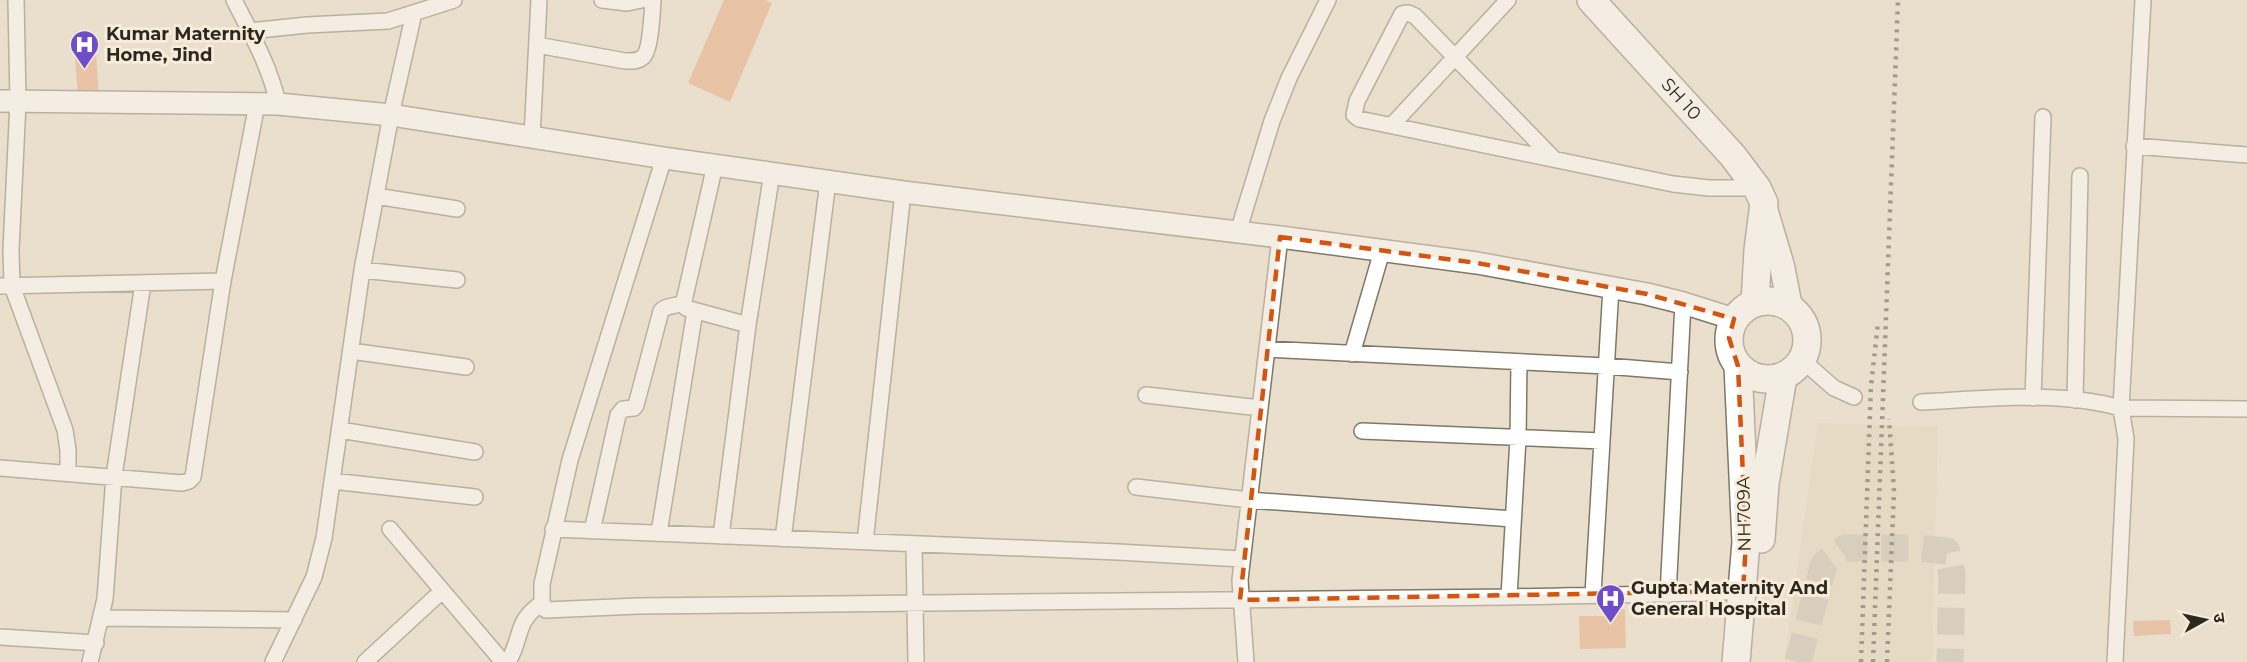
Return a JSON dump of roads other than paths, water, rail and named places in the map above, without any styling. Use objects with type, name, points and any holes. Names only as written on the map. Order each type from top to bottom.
[{"type":"highway","name":"SH 10","points":[[1591,0],[1733,156],[1760,195]]},
{"type":"highway","points":[[1755,303],[1760,195]]},
{"type":"highway","points":[[1771,301],[1790,307],[1804,326],[1807,344],[1792,369],[1765,380],[1752,376],[1738,366],[1731,354],[1728,338],[1734,319],[1742,310],[1755,303],[1771,301]]},
{"type":"highway","name":"NH709A","points":[[1736,662],[1746,542],[1738,366]]},
{"type":"highway","name":"NH709A","points":[[1755,662],[1761,530],[1766,484],[1792,369]]},
{"type":"main road","points":[[9,101],[268,104],[391,115],[664,158],[903,192],[1477,263],[1611,286],[1683,303],[1734,319]]},
{"type":"main road","name":"SH 10","points":[[1760,195],[1779,255],[1790,307]]},
{"type":"street","points":[[16,0],[9,101],[6,286],[65,430],[68,473]]},
{"type":"street","points":[[0,468],[182,483],[193,477],[224,281],[273,79],[234,0]]},
{"type":"street","points":[[250,31],[307,25],[388,21],[454,0]]},
{"type":"street","points":[[532,136],[539,0]]},
{"type":"street","points":[[602,0],[627,3],[642,0]]},
{"type":"street","points":[[537,45],[624,61],[634,62],[642,59],[648,44],[653,0]]},
{"type":"street","points":[[1238,232],[1272,121],[1289,78],[1328,0]]},
{"type":"street","points":[[1392,124],[1508,0]]},
{"type":"street","points":[[2115,662],[2126,439],[2121,408],[2143,0]]},
{"type":"street","points":[[273,662],[315,577],[324,538],[362,270],[391,115],[414,13]]},
{"type":"street","points":[[1554,159],[1415,16],[1408,13],[1402,14],[1357,101],[1354,116],[1359,119],[1674,184],[1760,195]]},
{"type":"street","points":[[2033,398],[2043,117]]},
{"type":"street","points":[[2134,146],[2247,155]]},
{"type":"street","points":[[664,158],[570,460],[542,584],[542,603],[546,610],[638,606],[1509,597],[1593,594],[1668,595],[1743,591]]},
{"type":"street","points":[[677,306],[684,300],[715,165]]},
{"type":"street","points":[[721,536],[748,325],[772,173]]},
{"type":"street","points":[[2075,400],[2080,176]]},
{"type":"street","points":[[783,539],[828,181]]},
{"type":"street","points":[[865,542],[903,192]]},
{"type":"street","points":[[376,196],[457,209]]},
{"type":"street","points":[[1246,662],[1240,600],[1242,559],[1280,237]]},
{"type":"street","points":[[1352,354],[1382,251]]},
{"type":"street","points":[[362,270],[457,280]]},
{"type":"street","points":[[6,286],[224,281]]},
{"type":"street","points":[[90,662],[102,618],[114,476],[143,283]]},
{"type":"street","points":[[1593,594],[1611,286]]},
{"type":"street","points":[[1668,595],[1683,303]]},
{"type":"street","points":[[592,531],[618,415],[622,408],[634,408],[636,405],[661,311],[667,307],[677,306],[748,325]]},
{"type":"street","points":[[659,533],[695,311]]},
{"type":"street","points":[[1267,349],[1606,366],[1680,372]]},
{"type":"street","points":[[351,351],[466,367]]},
{"type":"street","points":[[1509,597],[1518,438],[1519,362]]},
{"type":"street","points":[[1792,369],[1854,397]]},
{"type":"street","points":[[1146,395],[1260,408]]},
{"type":"street","points":[[1921,402],[2033,398],[2099,402],[2121,408],[2247,409]]},
{"type":"street","points":[[340,430],[475,452]]},
{"type":"street","points":[[1362,432],[1602,441]]},
{"type":"street","points":[[332,481],[475,497]]},
{"type":"street","points":[[1136,487],[1249,500],[1514,519]]},
{"type":"street","points":[[390,529],[503,662]]},
{"type":"street","points":[[553,529],[1242,559]]},
{"type":"street","points":[[914,544],[915,662]]},
{"type":"street","points":[[364,662],[442,591]]},
{"type":"street","points":[[508,662],[513,654],[525,617],[542,603]]},
{"type":"street","points":[[102,618],[294,620]]},
{"type":"street","points":[[0,637],[96,643]]},
{"type":"tunnel","points":[[1798,662],[1824,564],[1846,548],[1918,548],[1947,551],[1952,575],[1950,662]]},
{"type":"railway","points":[[1873,662],[1898,0]]},
{"type":"railway","points":[[1861,662],[1871,386],[1878,323]]},
{"type":"railway","points":[[1887,662],[1894,491],[1889,419]]},
{"type":"place","name":"Kumar Maternity Home, Jind","points":[[85,70]]},
{"type":"place","name":"Gupta Maternity And General Hospital","points":[[1610,624]]}]
